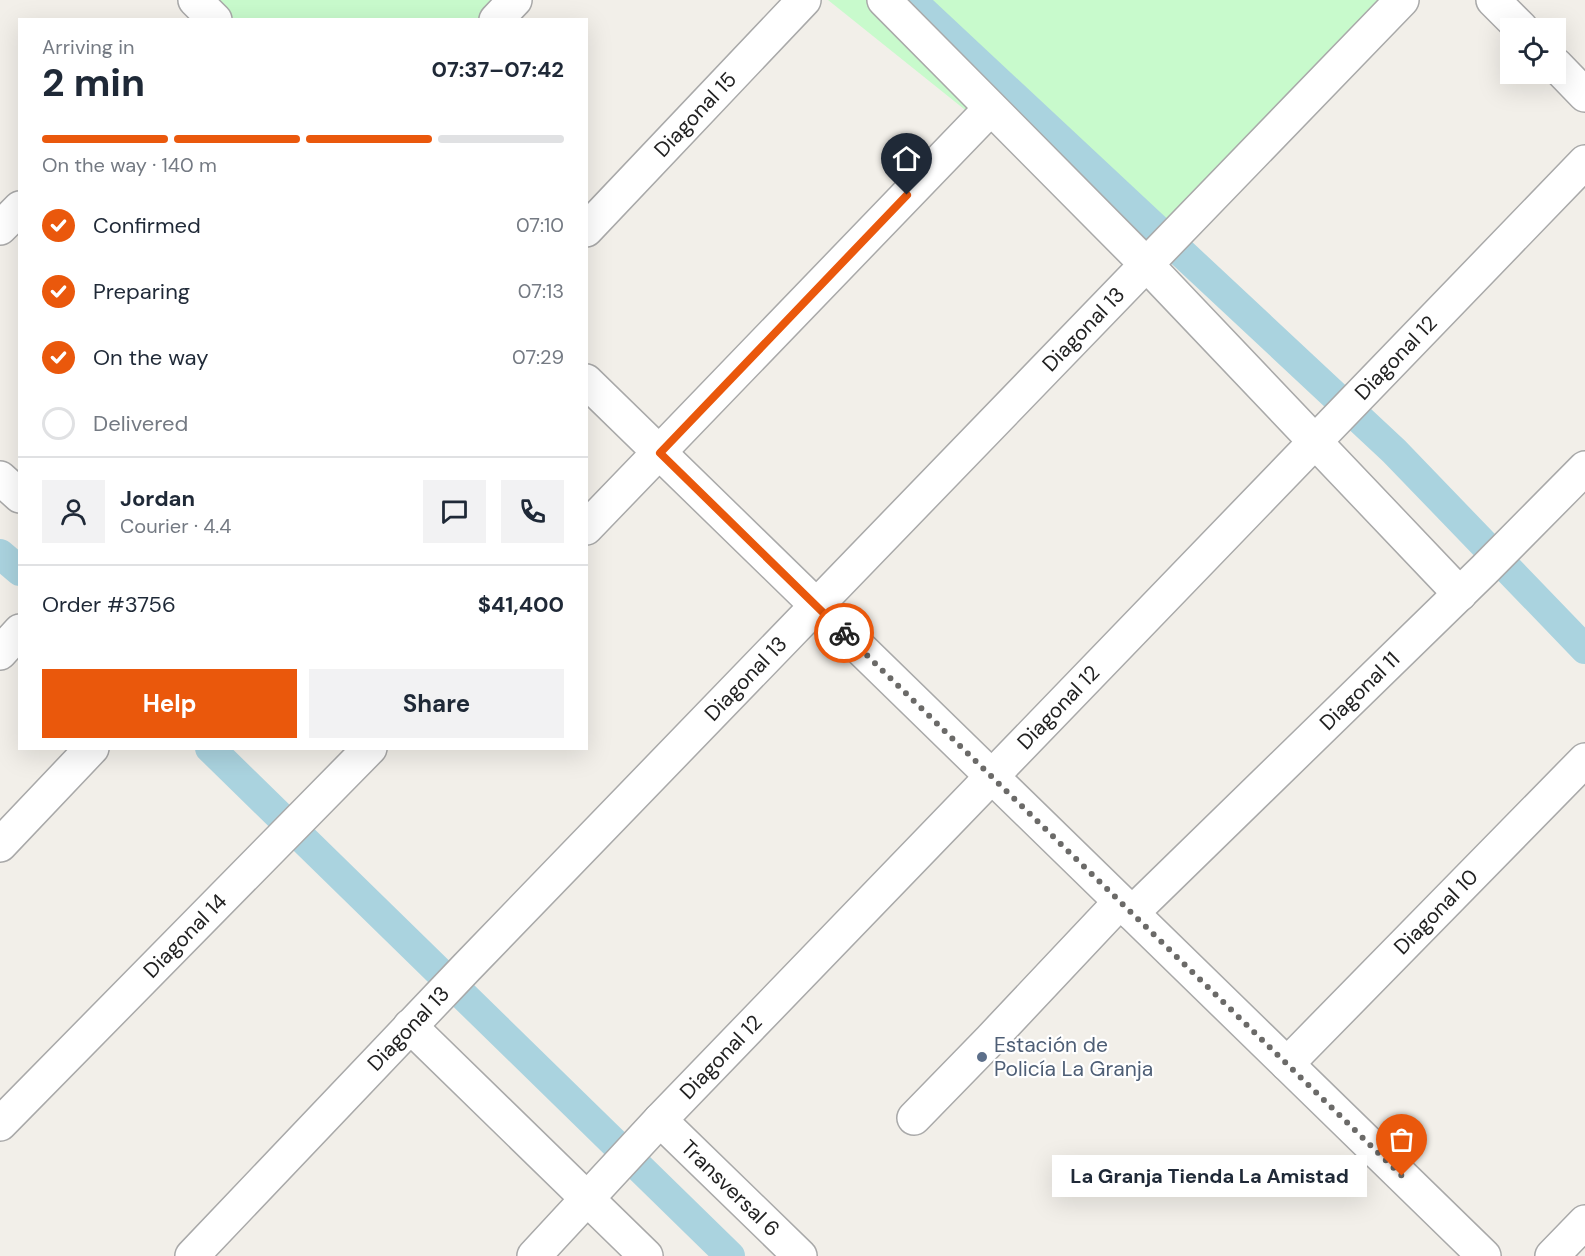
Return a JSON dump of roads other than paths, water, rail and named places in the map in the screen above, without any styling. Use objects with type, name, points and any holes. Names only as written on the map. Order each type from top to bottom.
[{"type":"street","points":[[498,18],[515,0]]},
{"type":"street","name":"Diagonal 15","points":[[588,228],[804,0]]},
{"type":"street","points":[[884,0],[990,109],[1152,258],[1316,442],[1460,594]]},
{"type":"street","name":"Diagonal 13","points":[[192,1256],[467,967],[1402,0]]},
{"type":"street","points":[[1493,0],[1511,18]]},
{"type":"street","points":[[1566,75],[1585,95]]},
{"type":"street","points":[[588,526],[990,109]]},
{"type":"street","name":"Diagonal 12","points":[[534,1256],[660,1120],[1585,162]]},
{"type":"street","points":[[0,228],[18,210]]},
{"type":"street","points":[[588,383],[1484,1256]]},
{"type":"street","name":"Diagonal 11","points":[[914,1118],[1126,907],[1460,594],[1585,468]]},
{"type":"street","points":[[0,478],[18,494]]},
{"type":"street","points":[[0,845],[90,750]]},
{"type":"street","name":"Diagonal 14","points":[[0,1124],[368,750]]},
{"type":"street","name":"Diagonal 10","points":[[1287,1064],[1585,760]]},
{"type":"street","points":[[416,1020],[595,1192],[646,1256]]},
{"type":"street","name":"Transversal 6","points":[[660,1120],[800,1256]]},
{"type":"street","points":[[1552,1256],[1585,1222]]},
{"type":"waterway","points":[[911,0],[1394,451],[1585,649]]},
{"type":"waterway","points":[[0,554],[18,569]]},
{"type":"waterway","points":[[212,750],[730,1256]]},
{"type":"place","name":"Estación de Policía La Granja","points":[[982,1057]]},
{"type":"place","name":"La Granja Tienda La Amistad","points":[[1402,1176]]}]
